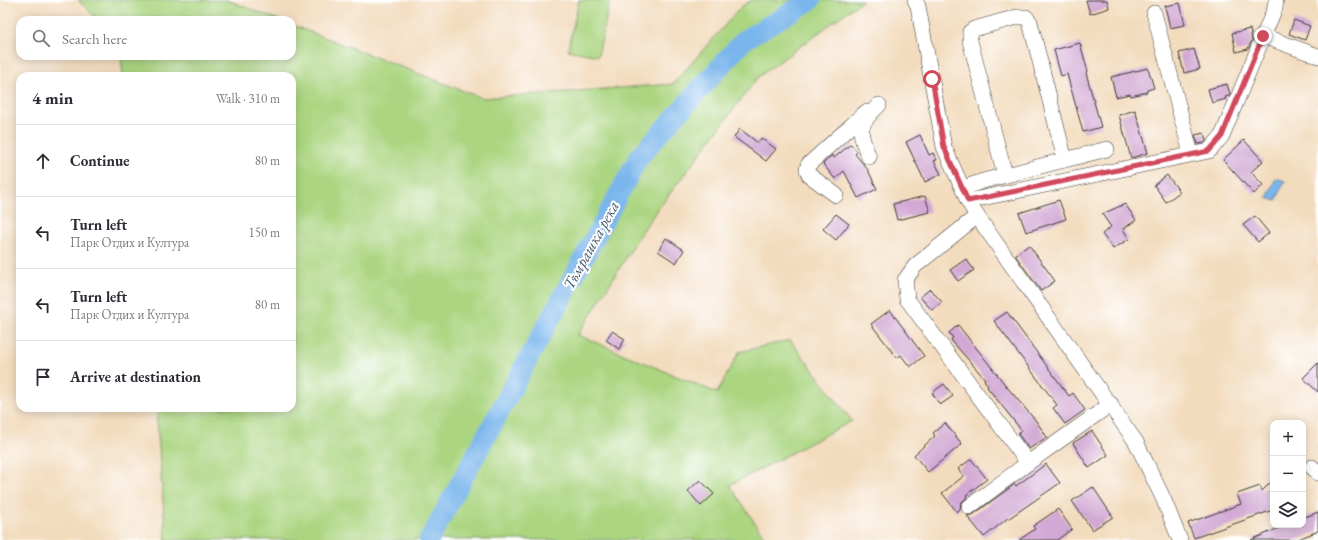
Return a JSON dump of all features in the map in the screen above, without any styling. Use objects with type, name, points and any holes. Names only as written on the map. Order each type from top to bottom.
[{"type":"street","points":[[915,0],[918,6],[944,147],[976,216],[1111,404],[1136,442],[1163,498],[1180,540]]},
{"type":"street","points":[[966,194],[1209,151],[1222,136],[1277,1]]},
{"type":"street","points":[[1154,13],[1191,154]]},
{"type":"street","points":[[1005,175],[970,41],[970,32],[974,29],[1016,17],[1026,18],[1030,22],[1065,160]]},
{"type":"street","points":[[1263,36],[1318,56]]},
{"type":"street","points":[[836,195],[809,175],[807,170],[808,165],[872,109],[860,128],[861,136],[869,157]]},
{"type":"street","points":[[966,194],[983,181],[1107,149]]},
{"type":"street","points":[[976,216],[915,266],[904,280],[907,299],[1028,463]]},
{"type":"street","points":[[969,507],[1111,404]]},
{"type":"green space","points":[[78,0],[227,0],[269,16],[94,16]]},
{"type":"green space","points":[[579,0],[610,0],[598,56],[568,50]]},
{"type":"green space","points":[[752,0],[863,0],[757,78],[647,224],[578,335],[717,393],[739,352],[790,340],[852,421],[730,485],[766,540],[166,540],[156,412],[296,412],[296,72],[123,72],[121,60],[296,60],[296,27],[482,98],[673,84],[742,6]]},
{"type":"water","points":[[1276,178],[1285,181],[1276,201],[1267,198]]},
{"type":"building","points":[[1086,0],[1107,0],[1109,8],[1090,14]]},
{"type":"building","points":[[1180,3],[1185,25],[1170,28],[1165,6]]},
{"type":"building","points":[[1294,20],[1310,26],[1305,40],[1289,34]]},
{"type":"building","points":[[1250,29],[1252,40],[1248,49],[1236,52],[1232,33]]},
{"type":"building","points":[[1080,43],[1088,72],[1086,73],[1101,127],[1083,132],[1067,74],[1061,76],[1054,50]]},
{"type":"building","points":[[1194,49],[1200,69],[1184,73],[1179,53]]},
{"type":"building","points":[[1148,68],[1154,88],[1147,90],[1147,92],[1131,96],[1130,94],[1116,97],[1111,77]]},
{"type":"building","points":[[1227,84],[1230,94],[1229,96],[1225,97],[1226,99],[1212,103],[1208,89]]},
{"type":"building","points":[[1135,110],[1148,153],[1131,158],[1119,115]]},
{"type":"building","points":[[740,129],[758,143],[761,138],[776,149],[766,161],[734,137]]},
{"type":"building","points":[[1204,133],[1206,141],[1198,144],[1195,135]]},
{"type":"building","points":[[920,135],[929,155],[933,153],[937,160],[934,161],[941,174],[925,182],[906,142]]},
{"type":"building","points":[[1244,140],[1263,161],[1251,172],[1263,185],[1254,194],[1223,160]]},
{"type":"building","points":[[851,144],[857,152],[855,154],[868,170],[877,189],[858,198],[844,171],[835,179],[823,164],[832,155],[834,158]]},
{"type":"building","points":[[1167,175],[1180,192],[1166,202],[1154,185]]},
{"type":"building","points":[[925,196],[930,212],[897,220],[893,204]]},
{"type":"building","points":[[1059,200],[1066,219],[1026,232],[1019,213]]},
{"type":"building","points":[[1125,204],[1136,220],[1123,229],[1129,239],[1113,249],[1102,234],[1111,227],[1102,214]]},
{"type":"building","points":[[836,214],[849,224],[836,240],[823,229]]},
{"type":"building","points":[[1255,216],[1269,233],[1258,242],[1243,225]]},
{"type":"building","points":[[666,238],[684,250],[676,263],[658,251]]},
{"type":"building","points":[[1029,245],[1055,281],[1041,291],[1015,255]]},
{"type":"building","points":[[966,259],[974,270],[958,281],[950,270]]},
{"type":"building","points":[[930,289],[942,302],[932,310],[920,297]]},
{"type":"building","points":[[890,310],[924,356],[910,367],[901,355],[897,358],[871,324]]},
{"type":"building","points":[[1007,312],[1069,396],[1073,393],[1085,410],[1065,424],[1053,408],[1057,405],[994,321]]},
{"type":"building","points":[[958,325],[1036,421],[1047,437],[1029,449],[1018,434],[1022,431],[987,387],[988,386],[984,380],[985,379],[951,340],[953,338],[949,333]]},
{"type":"building","points":[[612,331],[625,339],[619,349],[606,340]]},
{"type":"building","points":[[1318,363],[1318,392],[1303,378]]},
{"type":"building","points":[[944,384],[953,396],[940,405],[932,393]]},
{"type":"building","points":[[945,423],[962,444],[928,472],[914,455],[935,436],[933,433]]},
{"type":"building","points":[[1092,431],[1108,455],[1089,468],[1073,443]]},
{"type":"building","points":[[971,459],[987,479],[966,495],[967,497],[961,503],[960,509],[957,512],[942,493],[964,476],[958,469]]},
{"type":"building","points":[[1046,464],[1060,483],[1008,518],[984,537],[967,516],[974,514],[1015,484],[1016,486]]},
{"type":"building","points":[[700,480],[714,494],[701,506],[688,491]]},
{"type":"building","points":[[1270,483],[1270,511],[1194,538],[1188,523],[1241,504],[1237,494],[1260,486],[1262,491]]},
{"type":"building","points":[[1093,487],[1113,517],[1092,530],[1072,501]]},
{"type":"building","points":[[1058,509],[1072,529],[1057,540],[1019,540],[1035,529],[1033,526]]},
{"type":"building","points":[[1318,512],[1318,531],[1296,540],[1251,540],[1279,528],[1306,528],[1306,517]]},
{"type":"waterway","name":"Тъмрашка река","points":[[429,540],[639,157],[744,40],[811,0]]},
{"type":"route","points":[[932,79],[944,147],[968,201],[1209,151],[1222,136],[1263,36]]}]
